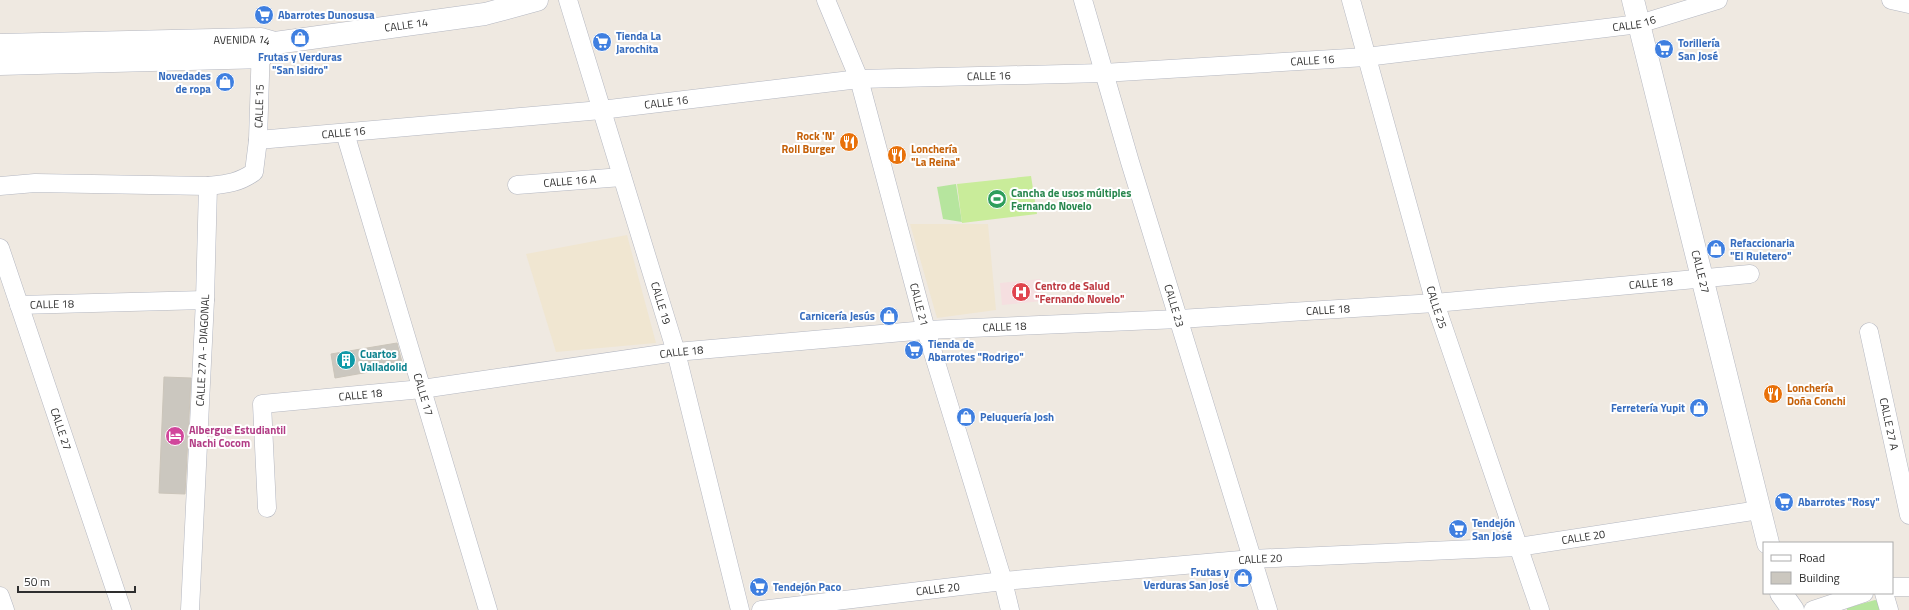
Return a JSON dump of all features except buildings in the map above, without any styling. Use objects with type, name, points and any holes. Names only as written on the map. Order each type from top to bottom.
[{"type":"street","name":"CALLE 14","points":[[266,47],[485,14],[537,0]]},
{"type":"street","name":"CALLE 19","points":[[568,0],[676,352],[740,610]]},
{"type":"street","name":"CALLE 21","points":[[826,0],[859,79],[926,330],[1003,581],[1010,610]]},
{"type":"street","name":"CALLE 23","points":[[1083,0],[1103,73],[1268,610]]},
{"type":"street","name":"CALLE 25","points":[[1351,0],[1435,303],[1540,610]]},
{"type":"street","name":"CALLE 27","points":[[1633,0],[1768,542]]},
{"type":"street","name":"CALLE 16","points":[[258,140],[601,110],[859,79],[1103,73],[1366,57],[1639,24],[1718,0]]},
{"type":"street","points":[[1891,0],[1909,4]]},
{"type":"street","name":"AVENIDA 14","points":[[0,45],[266,47]]},
{"type":"street","name":"AVENIDA 14","points":[[0,64],[266,47]]},
{"type":"street","name":"CALLE 15","points":[[208,186],[233,183],[254,172],[266,47]]},
{"type":"street","name":"CALLE 17","points":[[345,133],[488,610]]},
{"type":"street","name":"CALLE 16 A","points":[[517,185],[622,177]]},
{"type":"street","points":[[0,186],[35,183],[208,186]]},
{"type":"street","name":"CALLE 27 A - DIAGONAL","points":[[190,610],[205,300],[208,186]]},
{"type":"street","name":"CALLE 27","points":[[0,248],[122,610]]},
{"type":"street","name":"CALLE 18","points":[[268,508],[262,404],[422,389],[676,352],[926,330],[1179,319],[1435,303],[1701,277],[1750,274]]},
{"type":"street","name":"CALLE 18","points":[[19,305],[205,300]]},
{"type":"street","name":"CALLE 27 A","points":[[1869,332],[1909,515]]},
{"type":"street","name":"CALLE 20","points":[[761,610],[1003,581],[1252,559],[1518,547],[1759,510]]},
{"type":"street","points":[[1893,587],[1909,587]]},
{"type":"street","points":[[1783,594],[1793,610]]},
{"type":"street","points":[[1812,610],[1861,594]]},
{"type":"street","points":[[1884,594],[1889,610]]},
{"type":"street","points":[[0,596],[5,610]]},
{"type":"shaded area","points":[[910,224],[988,224],[996,310],[937,318]]},
{"type":"shaded area","points":[[627,235],[656,343],[556,352],[526,254]]},
{"type":"shaded area","name":"Centro de Salud \"Fernando Novelo\"","points":[[1040,279],[1042,301],[1002,305],[1000,283]]},
{"type":"green space","name":"Cancha de usos múltiples Fernando Novelo","points":[[1031,176],[1037,214],[962,223],[957,184]]},
{"type":"green space","points":[[956,184],[962,222],[943,219],[937,187]]},
{"type":"green space","points":[[1875,600],[1881,602],[1883,610],[1847,610],[1847,608]]},
{"type":"place","name":"Abarrotes Dunosusa","points":[[264,15]]},
{"type":"place","name":"Frutas y Verduras \"San Isidro\"","points":[[300,38]]},
{"type":"place","name":"Tienda La Jarochita","points":[[602,42]]},
{"type":"place","name":"Torillería San José","points":[[1664,49]]},
{"type":"place","name":"Novedades de ropa","points":[[225,82]]},
{"type":"place","name":"Rock 'N' Roll Burger","points":[[849,142]]},
{"type":"place","name":"Lonchería \"La Reina\"","points":[[897,155]]},
{"type":"place","name":"Cancha de usos múltiples Fernando Novelo","points":[[997,199]]},
{"type":"place","name":"Refaccionaria \"El Ruletero\"","points":[[1716,249]]},
{"type":"place","name":"Centro de Salud \"Fernando Novelo\"","points":[[1021,292]]},
{"type":"place","name":"Carnicería Jesús","points":[[889,316]]},
{"type":"place","name":"Tienda de Abarrotes \"Rodrigo\"","points":[[914,350]]},
{"type":"place","name":"Cuartos Valladolid","points":[[346,360]]},
{"type":"place","name":"Lonchería Doña Conchi","points":[[1773,394]]},
{"type":"place","name":"Ferretería Yupit","points":[[1699,408]]},
{"type":"place","name":"Peluquería Josh","points":[[966,417]]},
{"type":"place","name":"Albergue Estudiantil Nachi Cocom","points":[[175,436]]},
{"type":"place","name":"Abarrotes \"Rosy\"","points":[[1784,502]]},
{"type":"place","name":"Tendejón San José","points":[[1458,529]]},
{"type":"place","name":"Frutas y Verduras San José","points":[[1243,578]]},
{"type":"place","name":"Tendejón Paco","points":[[759,587]]}]
